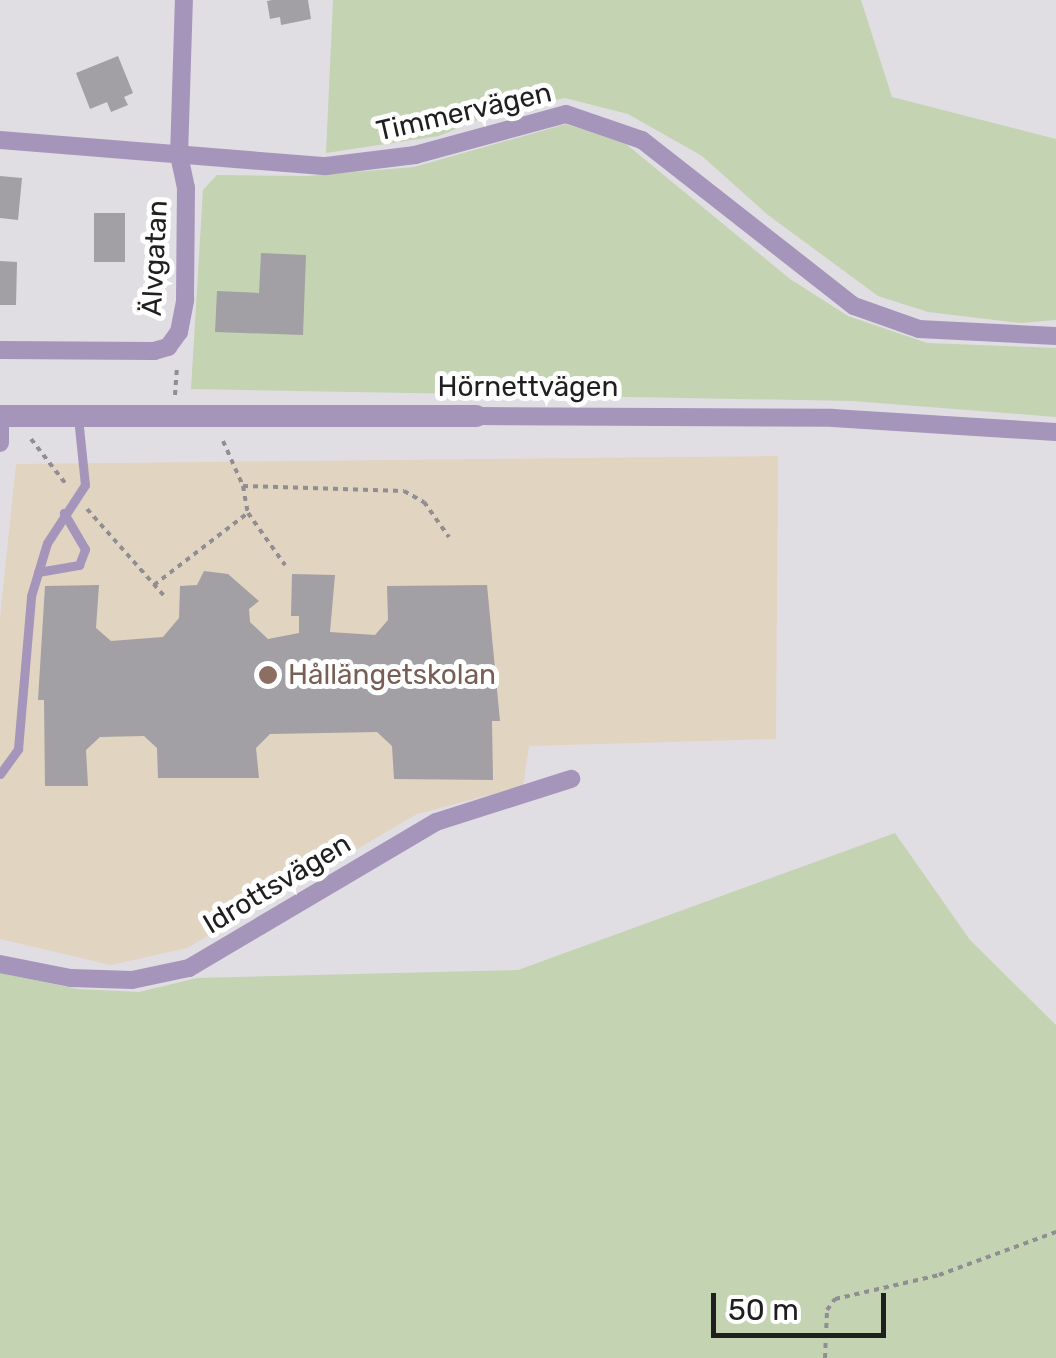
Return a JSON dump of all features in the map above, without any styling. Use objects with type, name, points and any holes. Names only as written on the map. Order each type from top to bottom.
[{"type":"street","name":"Älvgatan","points":[[0,350],[154,350],[168,347],[179,332],[186,188],[179,156],[184,0]]},
{"type":"street","name":"Timmervägen","points":[[0,140],[179,156],[365,162],[566,114],[642,140],[854,306],[918,329],[1056,336]]},
{"type":"street","name":"Hörnettvägen","points":[[0,416],[833,418],[1056,432]]},
{"type":"street","points":[[0,416],[0,443]]},
{"type":"street","name":"Idrottsvägen","points":[[0,964],[71,978],[132,980],[189,968],[436,822],[571,779]]},
{"type":"lane","points":[[0,774],[18,749],[38,572],[64,513],[85,485],[78,416]]},
{"type":"lane","points":[[38,572],[79,565],[85,549],[64,513]]},
{"type":"path","points":[[173,417],[179,332]]},
{"type":"path","points":[[221,437],[243,486],[248,513],[285,565]]},
{"type":"path","points":[[30,438],[76,497],[167,599]]},
{"type":"path","points":[[243,486],[404,491],[424,502],[449,537]]},
{"type":"path","points":[[154,586],[248,513]]},
{"type":"path","points":[[826,1358],[827,1310],[835,1299],[939,1275],[1056,1232]]},
{"type":"shaded area","points":[[778,456],[776,739],[529,746],[523,786],[417,814],[187,948],[111,965],[0,939],[0,618],[16,464]]},
{"type":"green space","points":[[333,0],[861,0],[892,97],[1056,139],[1056,320],[1021,323],[928,312],[878,296],[768,215],[702,156],[628,114],[565,98],[494,113],[439,136],[326,153]]},
{"type":"green space","points":[[566,124],[626,144],[790,279],[848,316],[927,343],[1056,348],[1056,417],[853,401],[191,389],[203,190],[217,175],[307,176],[414,167]]},
{"type":"green space","points":[[895,833],[970,940],[1056,1025],[1056,1358],[0,1358],[0,973],[78,989],[139,992],[197,978],[518,970]]},
{"type":"building","points":[[308,0],[311,19],[281,25],[280,17],[270,19],[267,1]]},
{"type":"building","points":[[118,56],[133,93],[124,97],[128,105],[111,112],[107,102],[90,109],[76,73]]},
{"type":"building","points":[[0,176],[22,178],[18,220],[0,218]]},
{"type":"building","points":[[94,213],[125,213],[125,262],[94,262]]},
{"type":"building","points":[[261,253],[306,255],[303,335],[215,332],[217,291],[259,293]]},
{"type":"building","points":[[0,261],[17,262],[16,305],[0,305]]},
{"type":"building","name":"Hållängetskolan","points":[[204,571],[228,574],[259,601],[249,609],[250,622],[268,639],[299,633],[299,616],[291,616],[292,574],[335,575],[330,632],[375,635],[388,620],[387,586],[487,585],[500,721],[492,721],[493,780],[394,779],[392,746],[377,732],[270,734],[256,748],[259,778],[158,778],[157,748],[144,736],[100,737],[86,750],[88,786],[45,786],[44,700],[38,700],[45,586],[99,585],[96,628],[111,641],[163,637],[179,618],[180,586],[197,585]]},
{"type":"place","name":"Hållängetskolan","points":[[268,675]]}]
